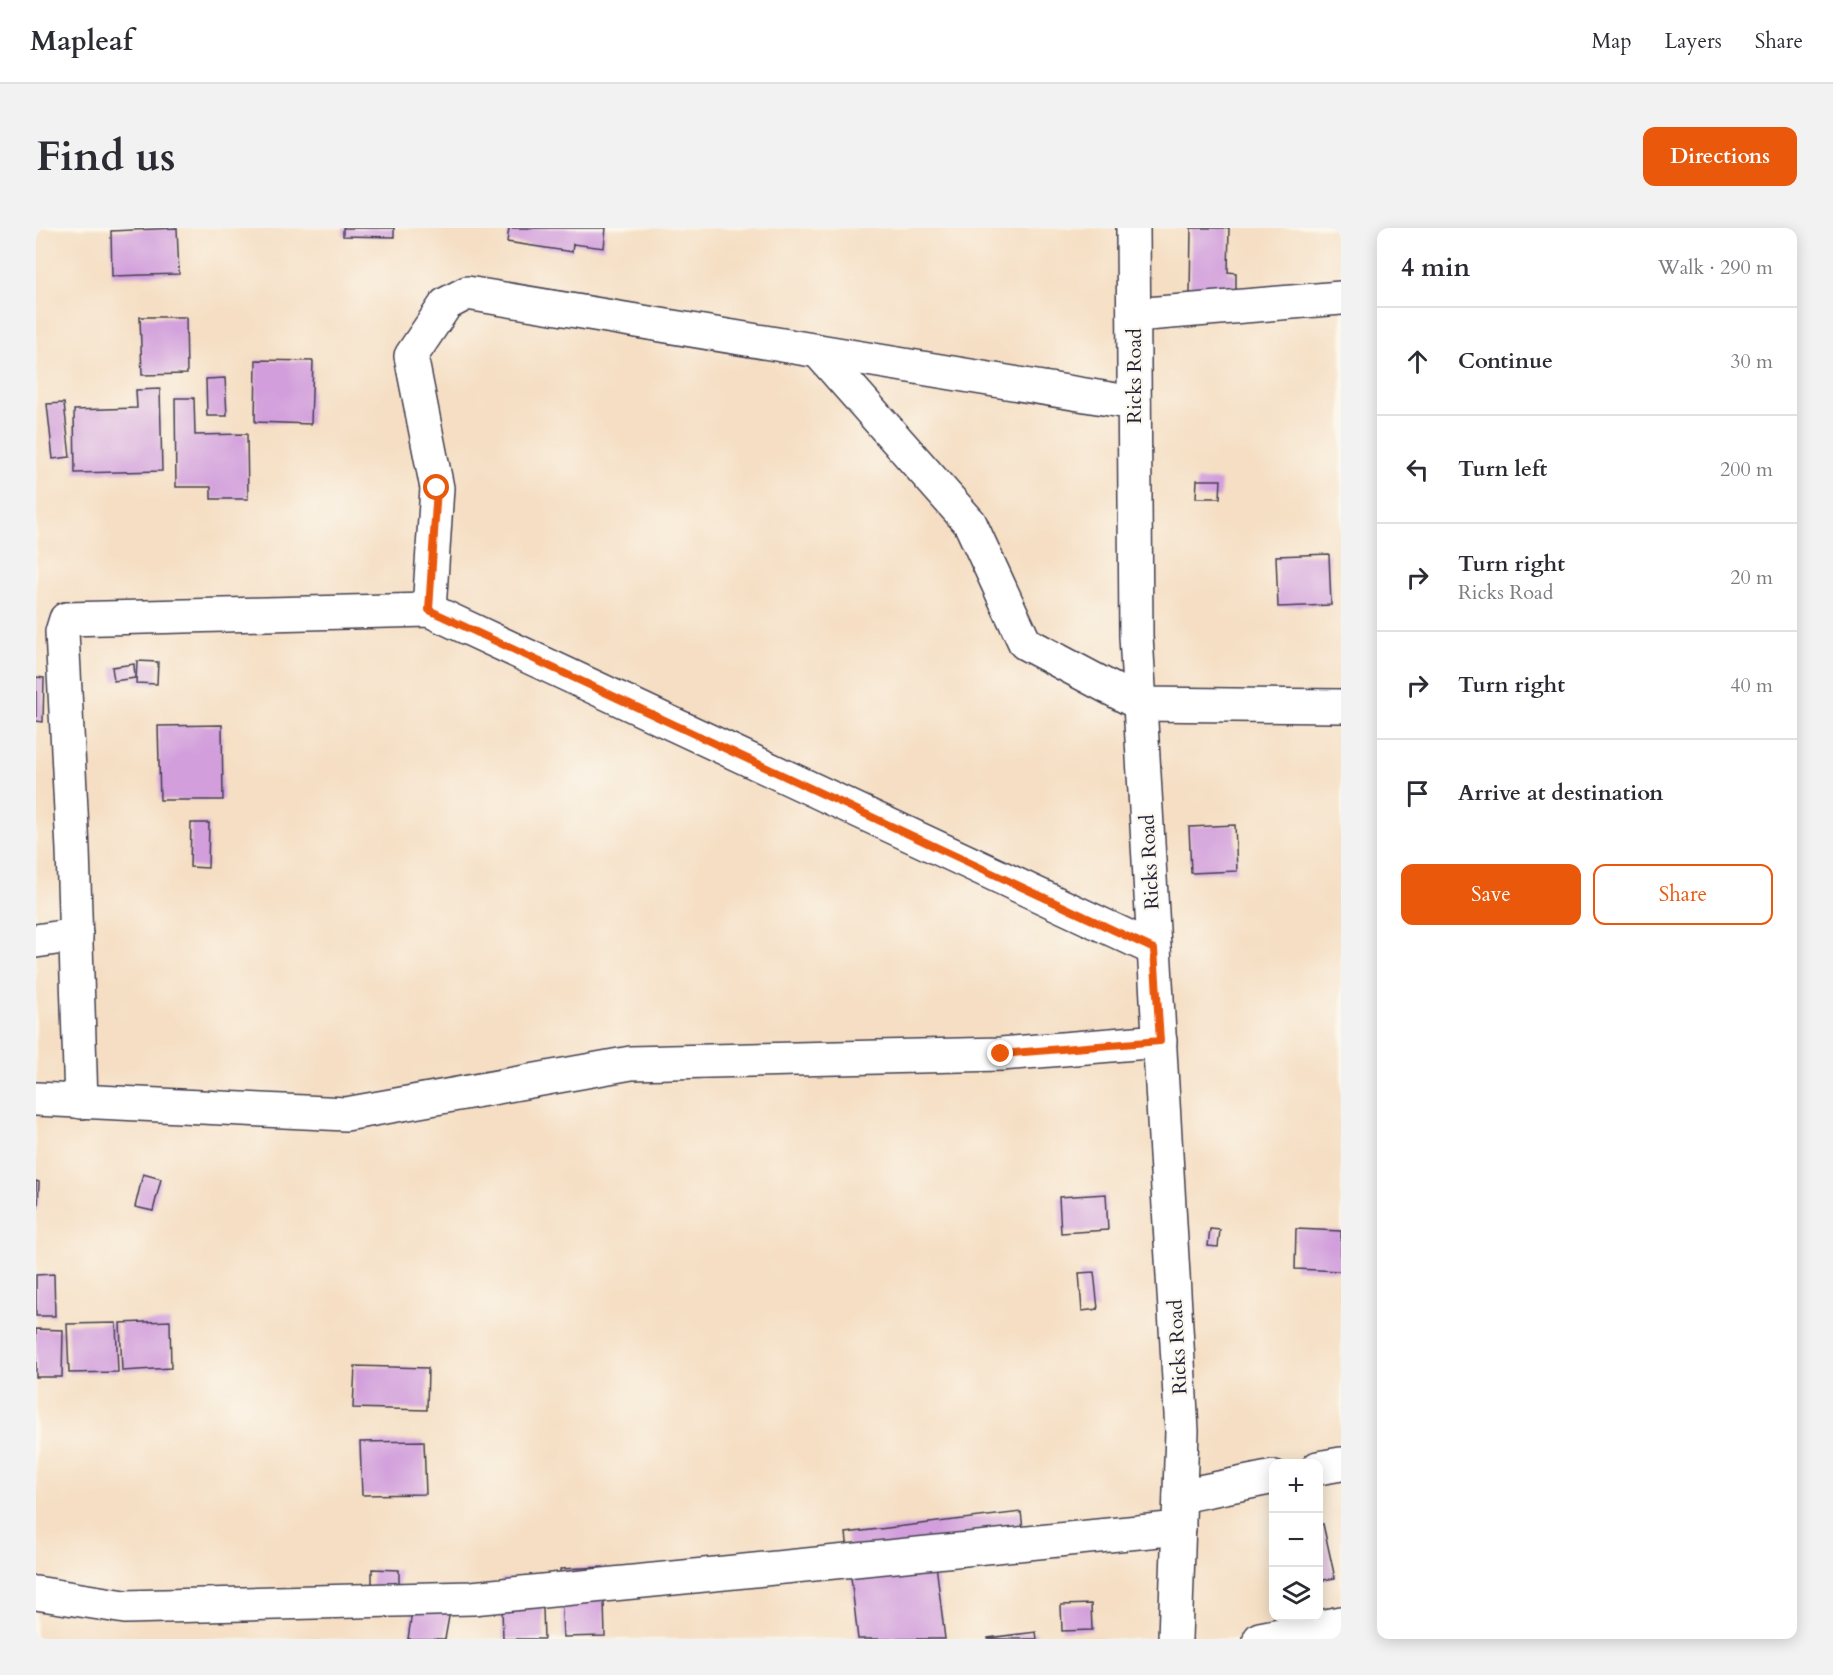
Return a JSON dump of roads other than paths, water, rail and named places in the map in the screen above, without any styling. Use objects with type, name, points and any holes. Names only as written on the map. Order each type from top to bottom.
[{"type":"street","name":"Ricks Road","points":[[1133,228],[1136,636],[1182,1431],[1175,1639]]},
{"type":"street","points":[[429,610],[437,488],[411,356],[446,304],[467,293],[1134,404]]},
{"type":"street","points":[[1134,315],[1341,298]]},
{"type":"street","points":[[818,351],[970,523],[1025,643],[1140,704],[1341,706]]},
{"type":"street","points":[[81,1102],[76,935],[49,632],[66,620],[429,610],[1154,949]]},
{"type":"street","points":[[36,940],[76,935]]},
{"type":"street","points":[[36,1099],[346,1114],[632,1063],[1001,1054],[1160,1041]]},
{"type":"street","points":[[1323,1467],[1341,1464]]},
{"type":"street","points":[[1180,1496],[1269,1478]]},
{"type":"street","points":[[36,1593],[124,1607],[472,1598],[1179,1528]]},
{"type":"street","points":[[1260,1639],[1341,1623]]}]
